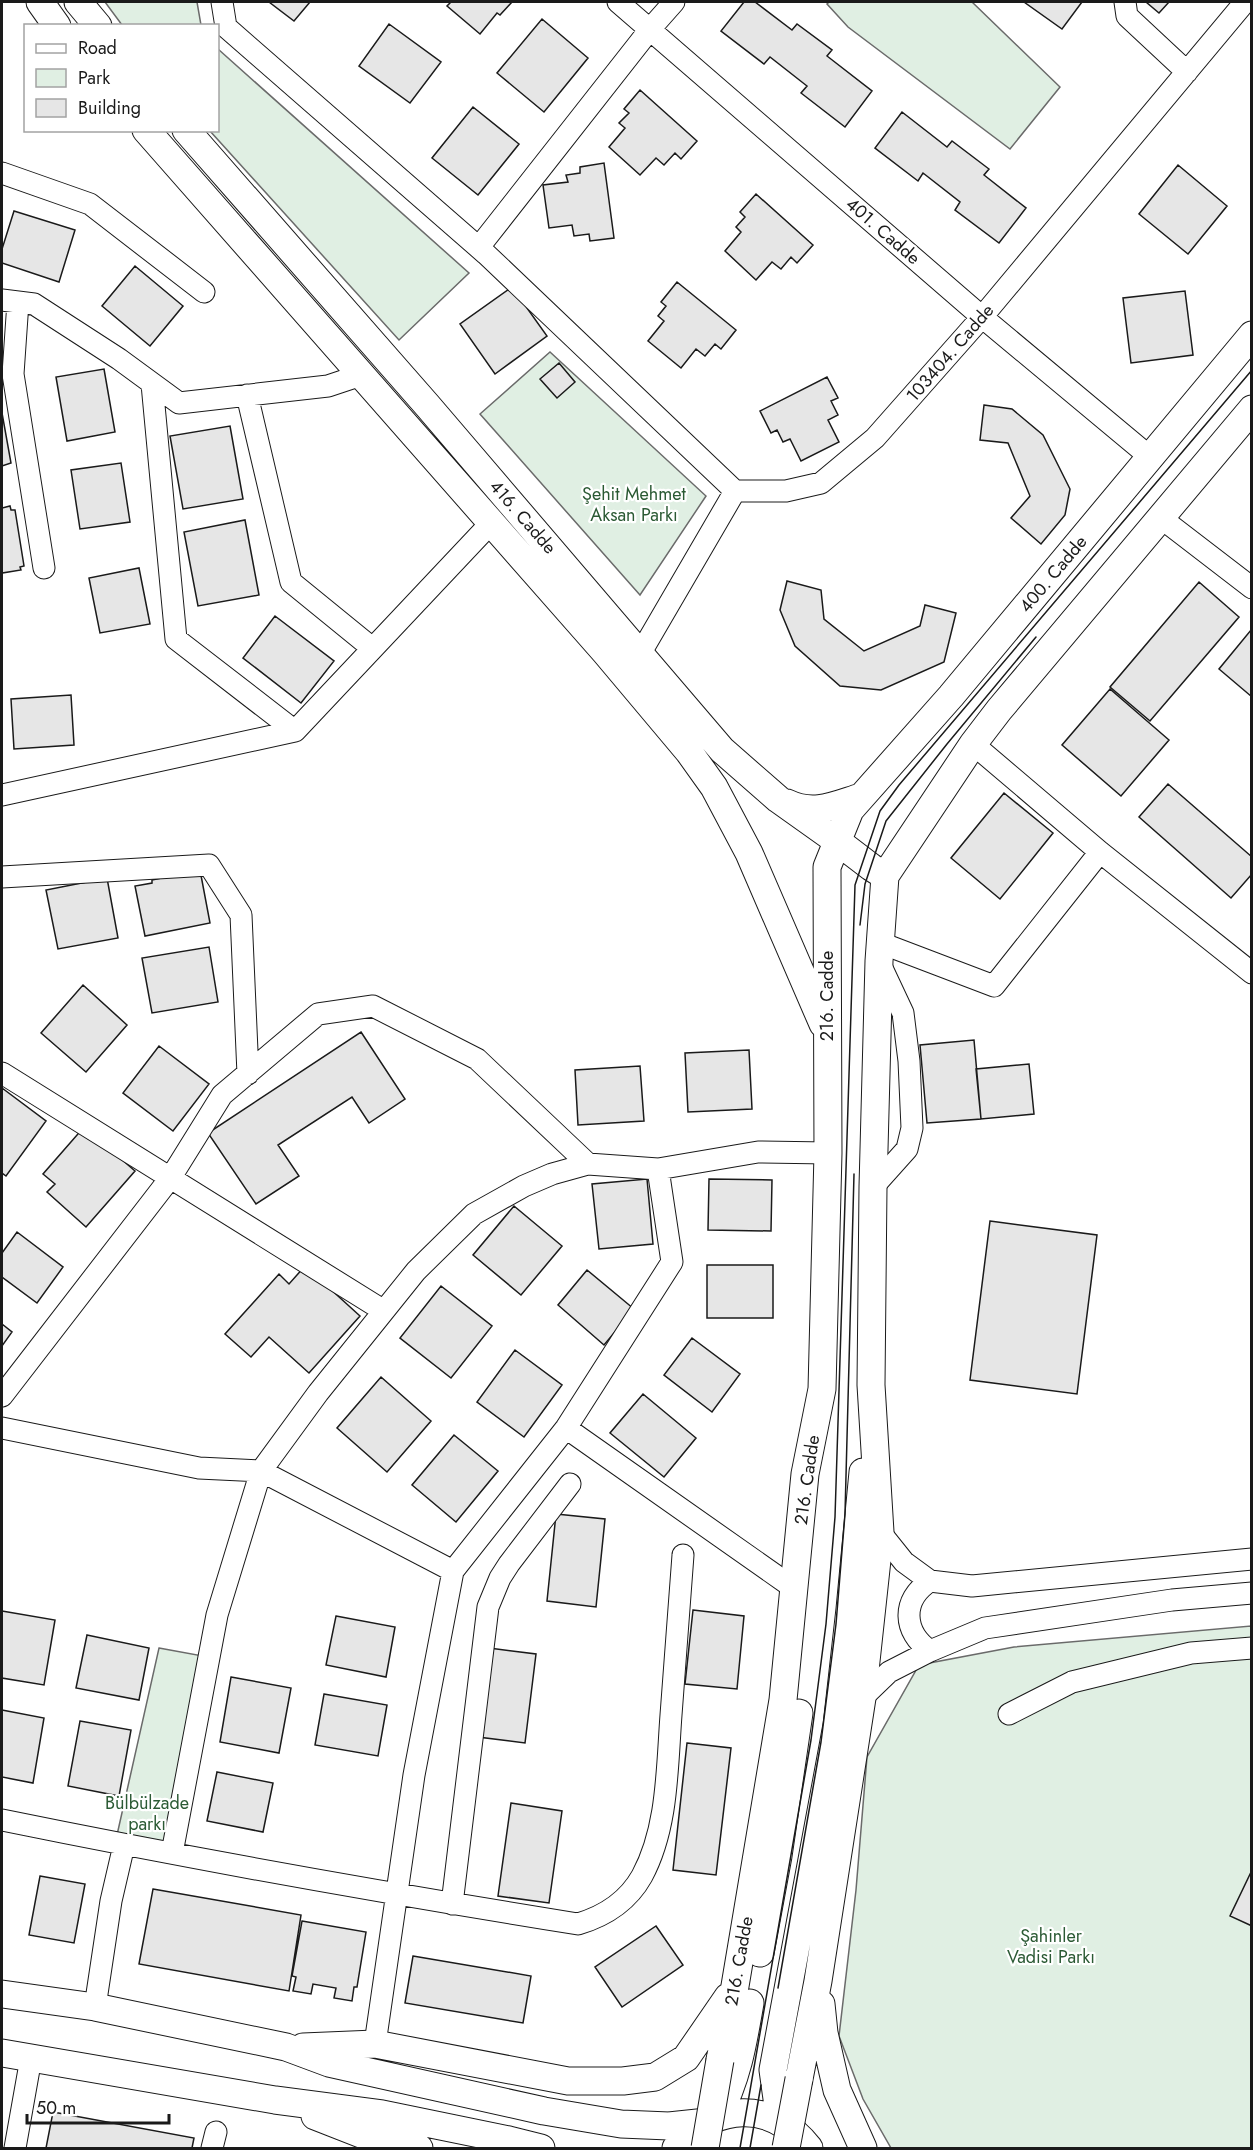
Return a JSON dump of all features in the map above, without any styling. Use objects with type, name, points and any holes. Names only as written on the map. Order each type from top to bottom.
[{"type":"main road","points":[[40,2],[56,24]]},
{"type":"main road","points":[[78,2],[96,24]]},
{"type":"main road","points":[[148,132],[491,522],[689,752],[714,787],[757,872],[827,1032]]},
{"type":"main road","name":"416. Cadde","points":[[188,132],[419,396],[722,750],[778,799],[885,876]]},
{"type":"main road","name":"400. Cadde","points":[[856,803],[951,696],[1251,335]]},
{"type":"main road","points":[[797,2143],[799,2079],[818,1981],[862,1698],[880,1532],[871,1384],[873,1187],[880,952],[885,876],[999,710],[1251,409]]},
{"type":"main road","points":[[778,799],[799,809],[812,811],[856,803]]},
{"type":"main road","name":"216. Cadde","points":[[705,2148],[783,1701],[805,1473],[822,1389],[828,1153],[826,867],[856,803]]},
{"type":"main road","points":[[797,2143],[779,2113],[773,2070],[837,1725],[871,1384]]},
{"type":"main road","points":[[676,2148],[690,2132],[712,2120],[729,2094],[740,2057],[778,1856],[809,1636],[823,1462],[822,1389]]},
{"type":"main road","points":[[818,1981],[824,2033],[837,2090],[863,2148]]},
{"type":"main road","points":[[286,2047],[375,2044],[568,2081],[623,2081],[655,2077],[686,2058],[735,1986]]},
{"type":"main road","points":[[2,1994],[95,2007],[286,2047],[330,2063],[544,2111],[621,2124],[669,2126],[712,2120],[740,2113],[755,2114],[769,2118],[797,2143]]},
{"type":"main road","points":[[2,2053],[275,2100],[382,2114],[541,2148]]},
{"type":"main road","points":[[275,2100],[379,2141],[419,2148]]},
{"type":"street","points":[[222,2],[226,27],[479,247],[735,491],[640,654]]},
{"type":"street","name":"401. Cadde","points":[[618,2],[651,28],[982,317],[1150,457]]},
{"type":"street","points":[[479,247],[651,28],[675,2]]},
{"type":"street","points":[[1125,2],[1127,16],[1187,72]]},
{"type":"street","name":"103404. Cadde","points":[[735,491],[786,491],[821,483],[875,438],[982,317],[1245,2]]},
{"type":"street","points":[[2,172],[90,204],[204,292]]},
{"type":"street","points":[[44,568],[13,374],[10,301],[34,304],[119,359],[179,403],[328,386],[361,375]]},
{"type":"street","points":[[152,384],[176,639],[295,731]]},
{"type":"street","points":[[247,395],[291,582],[372,648]]},
{"type":"street","points":[[1161,518],[1251,588]]},
{"type":"street","points":[[2,795],[295,731],[491,522]]},
{"type":"street","points":[[974,744],[1100,852],[1251,973]]},
{"type":"street","points":[[880,952],[994,986],[1100,852]]},
{"type":"street","points":[[2,877],[209,865],[241,915],[248,1074]]},
{"type":"street","points":[[873,1187],[907,1149],[912,1128],[909,1061],[903,1013],[880,952]]},
{"type":"street","points":[[2,1396],[171,1177],[222,1095],[318,1014],[373,1006],[477,1059],[588,1164]]},
{"type":"street","points":[[2,1072],[384,1311]]},
{"type":"street","points":[[172,1853],[217,1615],[261,1471],[318,1393],[416,1271],[474,1214],[524,1186],[552,1174],[588,1164],[658,1169],[758,1152],[828,1153]]},
{"type":"street","points":[[375,2044],[414,1775],[453,1571],[566,1428],[672,1262],[658,1169]]},
{"type":"street","points":[[2,1428],[199,1468],[261,1471],[453,1571]]},
{"type":"street","points":[[566,1428],[795,1589]]},
{"type":"street","points":[[452,1904],[488,1607],[500,1578],[509,1564],[570,1484]]},
{"type":"street","points":[[880,1532],[904,1562],[930,1581],[972,1586],[1251,1559]]},
{"type":"street","points":[[2,1820],[124,1845],[452,1904],[578,1924],[605,1914],[627,1897],[643,1874],[656,1837],[666,1786],[683,1555]]},
{"type":"street","points":[[930,1581],[917,1592],[910,1606],[909,1615],[912,1632],[917,1640],[930,1651]]},
{"type":"street","points":[[862,1698],[889,1672],[930,1651],[985,1628],[1172,1600],[1251,1593]]},
{"type":"street","points":[[1009,1714],[1072,1682],[1191,1653],[1251,1648]]},
{"type":"street","points":[[95,2007],[111,1901],[124,1845]]},
{"type":"street","points":[[15,2148],[31,2058]]},
{"type":"green space","points":[[105,2],[197,2],[201,24],[121,24]]},
{"type":"green space","points":[[829,2],[972,2],[1060,87],[1010,149],[848,27],[827,4]]},
{"type":"green space","points":[[219,50],[469,273],[399,340],[211,132],[219,132]]},
{"type":"green space","name":"Şehit Mehmet Aksan Parkı","points":[[550,352],[706,496],[640,595],[480,414]]},
{"type":"green space","name":"Şahinler Vadisi Parkı","points":[[1251,1626],[1251,2148],[891,2148],[863,2099],[839,2036],[856,1890],[867,1757],[919,1665],[1014,1647]]},
{"type":"green space","name":"Bülbülzade parkı","points":[[159,1648],[203,1656],[166,1845],[117,1835]]},
{"type":"building","points":[[269,2],[310,2],[294,21]]},
{"type":"building","points":[[451,2],[512,2],[500,15],[497,13],[480,34],[447,6]]},
{"type":"building","points":[[744,2],[755,2],[792,30],[797,24],[832,50],[827,56],[872,91],[845,127],[801,93],[807,86],[770,57],[764,64],[721,31]]},
{"type":"building","points":[[1024,2],[1082,2],[1062,29]]},
{"type":"building","points":[[1146,2],[1169,2],[1159,13]]},
{"type":"building","points":[[542,19],[588,58],[544,112],[497,73]]},
{"type":"building","points":[[389,24],[441,62],[410,103],[359,66]]},
{"type":"building","points":[[640,90],[697,141],[681,159],[675,153],[664,165],[656,158],[640,175],[609,147],[625,128],[619,123],[629,113],[624,109]]},
{"type":"building","points":[[473,107],[519,144],[478,195],[432,158]]},
{"type":"building","points":[[902,112],[947,147],[952,141],[989,169],[984,175],[1026,208],[999,243],[955,210],[960,202],[923,173],[918,181],[875,148]]},
{"type":"building","points":[[604,163],[614,238],[590,241],[589,234],[574,236],[572,225],[549,228],[543,185],[568,182],[566,175],[580,173],[580,167]]},
{"type":"building","points":[[1178,165],[1227,206],[1188,254],[1139,214]]},
{"type":"building","points":[[756,194],[813,245],[797,263],[791,257],[781,269],[772,262],[756,280],[725,251],[741,232],[736,227],[745,217],[740,212]]},
{"type":"building","points":[[14,211],[75,230],[59,282],[2,263],[2,249]]},
{"type":"building","points":[[135,266],[183,306],[150,346],[102,306]]},
{"type":"building","points":[[677,282],[736,330],[721,349],[715,344],[705,356],[696,349],[681,368],[648,341],[664,321],[658,316],[666,306],[661,302]]},
{"type":"building","points":[[512,287],[547,336],[495,374],[460,324]]},
{"type":"building","points":[[1185,291],[1193,355],[1131,363],[1123,298]]},
{"type":"building","points":[[559,363],[575,382],[557,398],[540,379]]},
{"type":"building","points":[[104,369],[115,432],[67,441],[56,377]]},
{"type":"building","points":[[827,377],[838,398],[831,401],[838,415],[828,420],[839,442],[801,461],[790,439],[783,442],[777,430],[771,433],[760,411]]},
{"type":"building","points":[[984,405],[1012,409],[1043,435],[1070,489],[1065,515],[1041,544],[1011,518],[1030,496],[1008,443],[980,440]]},
{"type":"building","points":[[2,413],[11,463],[2,466]]},
{"type":"building","points":[[230,426],[243,499],[183,509],[170,436]]},
{"type":"building","points":[[121,463],[130,522],[80,529],[71,470]]},
{"type":"building","points":[[10,506],[11,510],[15,510],[24,566],[20,567],[21,570],[2,573],[2,508]]},
{"type":"building","points":[[245,520],[259,595],[198,606],[184,532]]},
{"type":"building","points":[[139,568],[150,624],[100,633],[89,578]]},
{"type":"building","points":[[787,581],[821,590],[824,619],[864,651],[920,626],[925,605],[956,613],[944,662],[881,690],[840,686],[795,646],[780,610]]},
{"type":"building","points":[[1199,582],[1239,617],[1150,721],[1110,687]]},
{"type":"building","points":[[275,616],[334,661],[301,703],[243,658]]},
{"type":"building","points":[[1252,631],[1252,697],[1219,669]]},
{"type":"building","points":[[1110,689],[1169,740],[1121,796],[1062,745]]},
{"type":"building","points":[[71,695],[74,745],[14,749],[11,699]]},
{"type":"building","points":[[1168,784],[1252,857],[1252,874],[1231,898],[1139,817]]},
{"type":"building","points":[[1004,793],[1053,833],[1000,899],[951,858]]},
{"type":"building","points":[[200,870],[210,923],[145,936],[135,886]]},
{"type":"building","points":[[107,878],[118,938],[58,949],[46,890]]},
{"type":"building","points":[[209,947],[218,1002],[152,1013],[142,958]]},
{"type":"building","points":[[83,985],[127,1025],[86,1072],[41,1033]]},
{"type":"building","points":[[361,1032],[405,1099],[369,1123],[352,1097],[278,1145],[299,1176],[256,1204],[208,1133]]},
{"type":"building","points":[[974,1040],[981,1119],[927,1123],[920,1045]]},
{"type":"building","points":[[159,1046],[209,1084],[173,1131],[123,1093]]},
{"type":"building","points":[[749,1050],[752,1109],[688,1112],[685,1053]]},
{"type":"building","points":[[1029,1064],[1034,1114],[981,1119],[976,1069]]},
{"type":"building","points":[[640,1066],[644,1121],[578,1125],[575,1070]]},
{"type":"building","points":[[2,1088],[46,1121],[6,1176],[2,1173]]},
{"type":"building","points":[[84,1127],[135,1171],[86,1227],[47,1192],[55,1184],[43,1174]]},
{"type":"building","points":[[647,1179],[653,1244],[599,1249],[592,1184]]},
{"type":"building","points":[[709,1179],[772,1180],[771,1231],[708,1230]]},
{"type":"building","points":[[514,1206],[562,1246],[521,1295],[473,1255]]},
{"type":"building","points":[[990,1221],[1097,1235],[1077,1394],[970,1380]]},
{"type":"building","points":[[17,1232],[63,1267],[37,1303],[2,1277],[2,1253]]},
{"type":"building","points":[[707,1265],[773,1265],[773,1318],[707,1318]]},
{"type":"building","points":[[305,1266],[360,1316],[309,1373],[269,1337],[251,1357],[225,1334],[279,1274],[289,1284]]},
{"type":"building","points":[[587,1270],[634,1309],[604,1345],[558,1305]]},
{"type":"building","points":[[441,1286],[492,1326],[451,1378],[400,1338]]},
{"type":"building","points":[[2,1324],[12,1332],[2,1346]]},
{"type":"building","points":[[692,1338],[740,1374],[712,1412],[664,1375]]},
{"type":"building","points":[[515,1350],[562,1385],[524,1437],[477,1402]]},
{"type":"building","points":[[381,1377],[431,1421],[387,1472],[337,1428]]},
{"type":"building","points":[[643,1394],[696,1438],[664,1477],[610,1433]]},
{"type":"building","points":[[454,1435],[498,1471],[456,1522],[412,1485]]},
{"type":"building","points":[[556,1514],[605,1519],[596,1607],[547,1601]]},
{"type":"building","points":[[693,1610],[744,1616],[737,1689],[685,1684]]},
{"type":"building","points":[[2,1611],[55,1620],[44,1685],[2,1678]]},
{"type":"building","points":[[336,1616],[395,1627],[386,1677],[326,1665]]},
{"type":"building","points":[[87,1635],[149,1648],[139,1700],[76,1688]]},
{"type":"building","points":[[489,1648],[536,1654],[525,1743],[478,1737]]},
{"type":"building","points":[[231,1677],[291,1688],[279,1753],[220,1742]]},
{"type":"building","points":[[324,1694],[387,1705],[378,1756],[315,1745]]},
{"type":"building","points":[[2,1710],[44,1718],[33,1783],[2,1777]]},
{"type":"building","points":[[80,1721],[131,1730],[119,1796],[68,1786]]},
{"type":"building","points":[[687,1743],[731,1748],[716,1875],[673,1870]]},
{"type":"building","points":[[217,1772],[273,1783],[263,1832],[207,1821]]},
{"type":"building","points":[[511,1803],[562,1811],[549,1903],[498,1896]]},
{"type":"building","points":[[1252,1870],[1252,1926],[1230,1916]]},
{"type":"building","points":[[40,1876],[85,1884],[74,1943],[29,1935]]},
{"type":"building","points":[[153,1889],[301,1915],[289,1991],[139,1964]]},
{"type":"building","points":[[302,1921],[366,1932],[357,1987],[354,1987],[352,2001],[334,1998],[336,1988],[313,1984],[311,1994],[293,1991],[296,1977],[292,1976]]},
{"type":"building","points":[[656,1926],[683,1965],[622,2007],[595,1967]]},
{"type":"building","points":[[413,1956],[531,1976],[523,2023],[405,2003]]},
{"type":"building","points":[[53,2112],[194,2138],[192,2148],[46,2148]]},
{"type":"tram line","points":[[740,2148],[811,1740],[826,1624],[835,1517],[855,885],[880,811],[899,785],[1252,370]]},
{"type":"tram line","points":[[860,925],[865,884],[886,821],[1036,637]]},
{"type":"tram line","points":[[778,1988],[821,1742],[836,1624],[845,1514],[854,1174]]},
{"type":"tram line","points":[[750,2148],[761,2085]]}]
